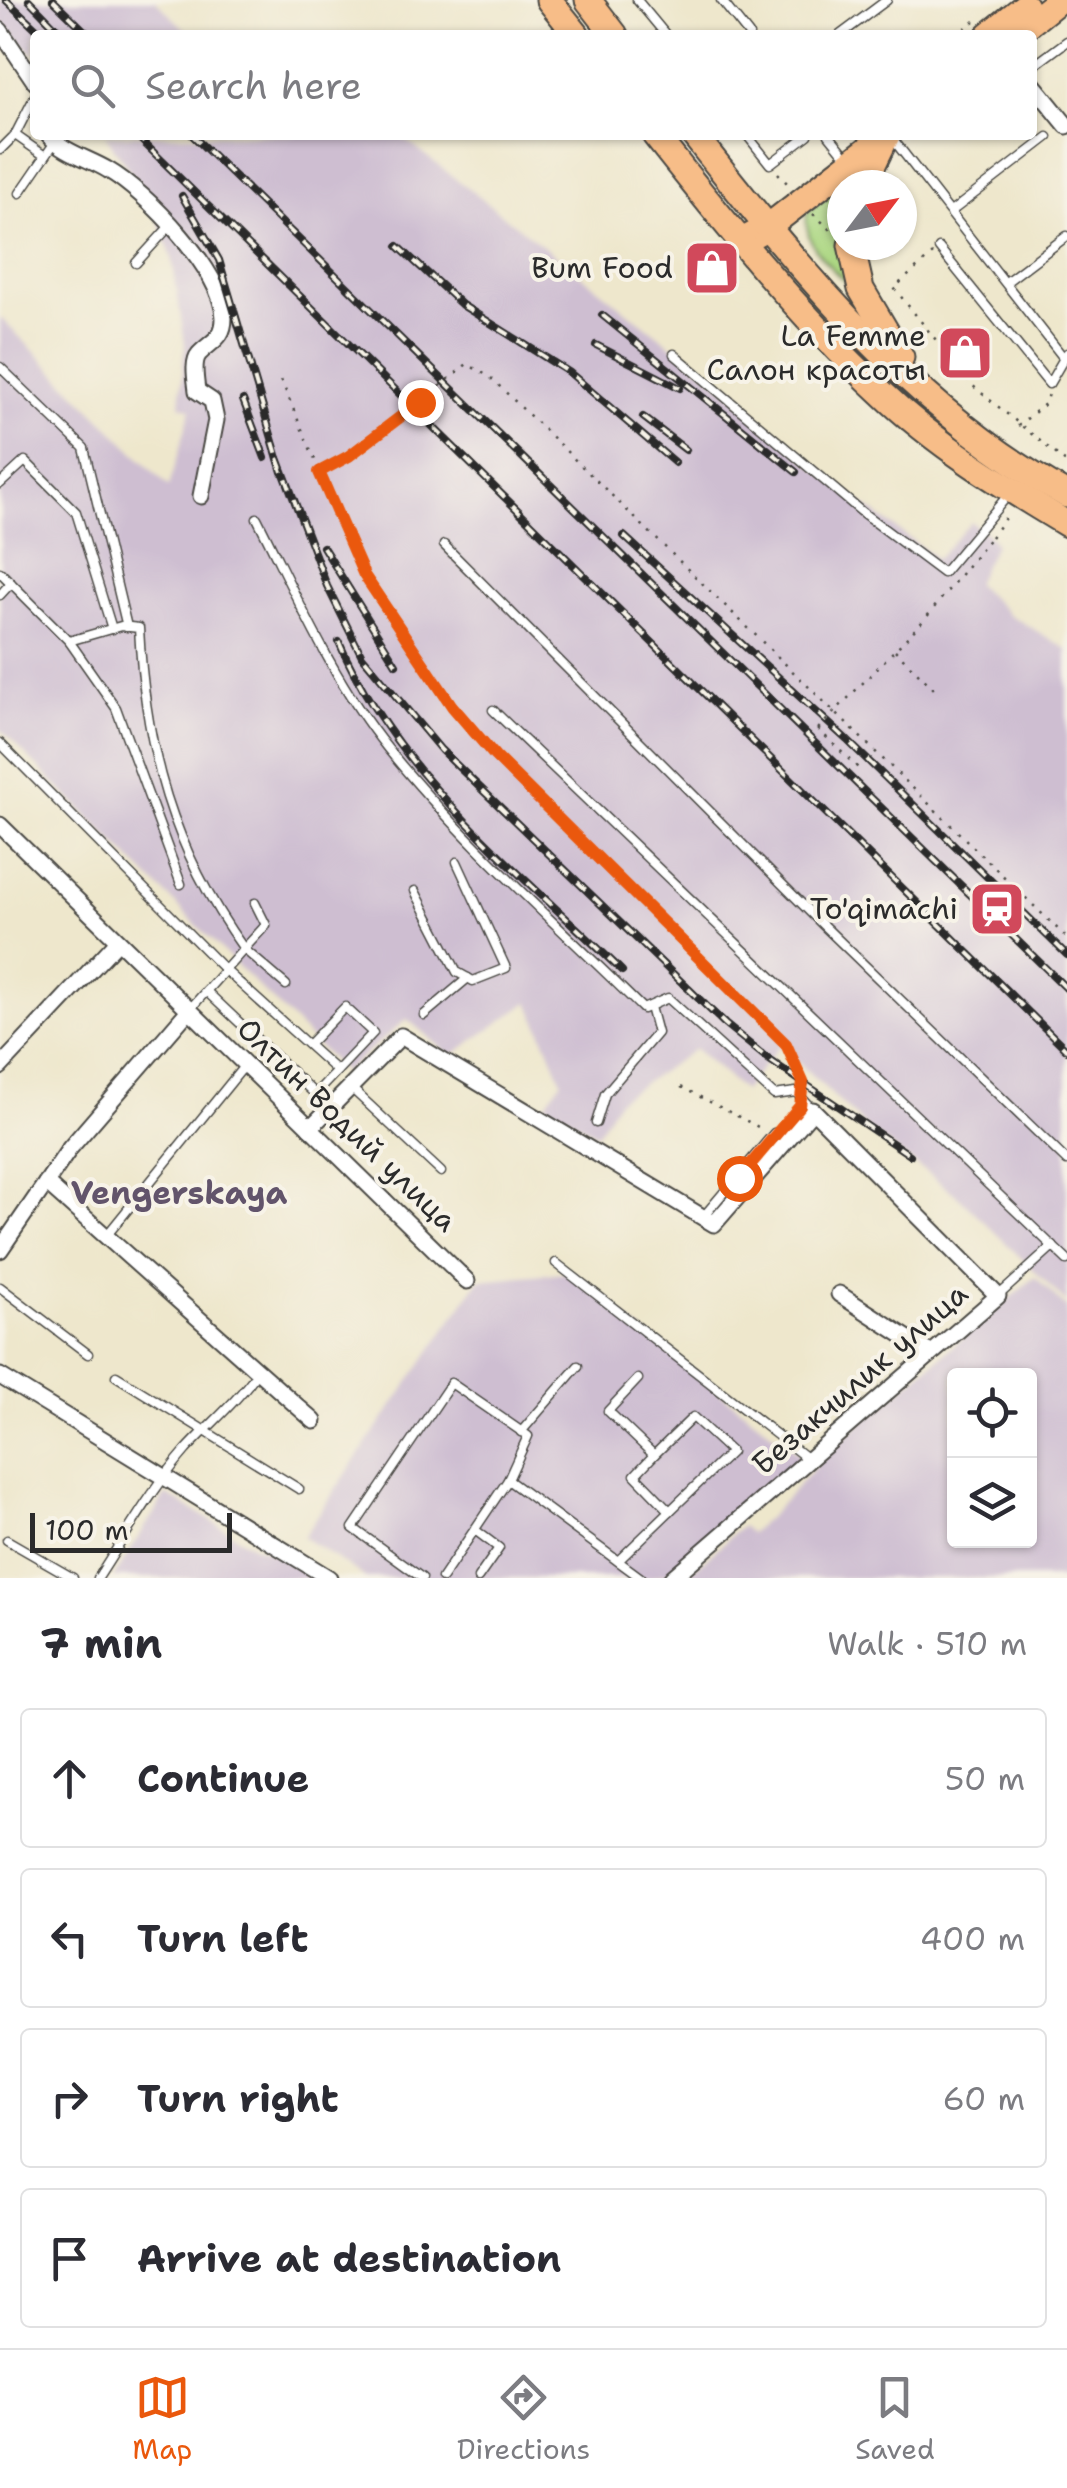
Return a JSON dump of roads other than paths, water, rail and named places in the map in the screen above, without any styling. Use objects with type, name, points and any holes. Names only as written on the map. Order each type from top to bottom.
[{"type":"main road","points":[[549,0],[573,30]]},
{"type":"main road","points":[[588,0],[611,30]]},
{"type":"main road","points":[[1001,30],[1033,0]]},
{"type":"main road","points":[[1004,30],[1059,0]]},
{"type":"main road","points":[[660,140],[767,273],[882,393],[939,440],[1067,524]]},
{"type":"main road","points":[[698,140],[790,252],[925,395],[978,440],[1067,495]]},
{"type":"main road","points":[[759,217],[844,140]]},
{"type":"main road","points":[[734,234],[879,140]]},
{"type":"main road","points":[[870,170],[885,140]]},
{"type":"main road","points":[[767,273],[790,252]]},
{"type":"main road","points":[[855,260],[862,289],[925,395]]},
{"type":"street","points":[[0,30],[30,75]]},
{"type":"street","points":[[1037,89],[1067,126]]},
{"type":"street","points":[[50,144],[127,183],[198,252],[224,316],[220,336],[198,354],[195,365],[196,391],[212,401],[216,420],[201,496]]},
{"type":"street","name":"Олтин Водий улица","points":[[0,825],[467,1280]]},
{"type":"street","points":[[0,1067],[118,942]]},
{"type":"street","points":[[0,1250],[70,1148],[188,1010]]},
{"type":"street","points":[[310,1128],[401,1036],[709,1220],[812,1110]]},
{"type":"street","name":"Безакчилик улица","points":[[672,1578],[998,1296],[812,1110]]},
{"type":"street","points":[[46,1182],[314,1421]]},
{"type":"street","points":[[840,1294],[930,1353]]},
{"type":"street","points":[[0,1376],[330,1578]]},
{"type":"lane","points":[[638,0],[662,30]]},
{"type":"lane","points":[[721,0],[745,30]]},
{"type":"lane","points":[[847,30],[887,0]]},
{"type":"lane","points":[[1037,63],[1067,41]]},
{"type":"lane","points":[[0,150],[16,134],[30,106]]},
{"type":"lane","points":[[16,134],[30,138]]},
{"type":"lane","points":[[952,212],[1048,137]]},
{"type":"lane","points":[[751,140],[770,164],[801,140]]},
{"type":"lane","points":[[891,140],[1065,355],[1048,384],[940,248]]},
{"type":"lane","points":[[20,193],[50,144]]},
{"type":"lane","points":[[136,264],[169,227]]},
{"type":"lane","points":[[1006,282],[1067,236]]},
{"type":"lane","points":[[674,354],[862,514],[943,573],[1012,490]]},
{"type":"lane","points":[[0,366],[84,448],[127,626]]},
{"type":"lane","points":[[0,484],[24,460],[76,512],[112,629]]},
{"type":"lane","points":[[256,518],[321,644],[386,746],[643,1009],[668,998],[774,1096],[796,1092],[812,1110]]},
{"type":"lane","points":[[444,545],[823,925],[1067,1160]]},
{"type":"lane","points":[[0,572],[69,641],[116,708],[181,884]]},
{"type":"lane","points":[[0,595],[11,583]]},
{"type":"lane","points":[[69,641],[127,626],[139,628],[151,749],[167,808],[224,921],[244,950],[286,985]]},
{"type":"lane","points":[[493,710],[1067,1260]]},
{"type":"lane","points":[[0,744],[225,970],[337,1071]]},
{"type":"lane","points":[[415,891],[456,972],[473,981],[506,968],[457,862]]},
{"type":"lane","points":[[188,1010],[266,925],[255,903]]},
{"type":"lane","points":[[424,1015],[468,978]]},
{"type":"lane","points":[[206,990],[315,1094],[373,1033],[345,1006],[309,1044]]},
{"type":"lane","points":[[596,1123],[605,1094],[657,1034],[650,1007]]},
{"type":"lane","points":[[107,1235],[245,1065]]},
{"type":"lane","points":[[349,1086],[441,1172]]},
{"type":"lane","points":[[709,1220],[774,1133]]},
{"type":"lane","points":[[998,1296],[1053,1246]]},
{"type":"lane","points":[[556,1262],[809,1460]]},
{"type":"lane","points":[[0,1286],[88,1354]]},
{"type":"lane","points":[[521,1432],[578,1366]]},
{"type":"lane","points":[[98,1578],[165,1477],[241,1397],[259,1370]]},
{"type":"lane","points":[[116,1376],[299,1489]]},
{"type":"lane","points":[[638,1379],[608,1411],[654,1455]]},
{"type":"lane","points":[[422,1578],[353,1528],[451,1383],[528,1436],[508,1480],[442,1578]]},
{"type":"lane","points":[[618,1561],[670,1511],[731,1452],[692,1416],[635,1474],[670,1511]]},
{"type":"lane","points":[[508,1480],[641,1578]]},
{"type":"lane","points":[[474,1530],[499,1548],[478,1578]]},
{"type":"lane","points":[[7,1540],[73,1578]]},
{"type":"railway","points":[[6,0],[38,30]]},
{"type":"railway","points":[[29,0],[58,30]]},
{"type":"railway","points":[[53,0],[84,30]]},
{"type":"railway","points":[[141,140],[1067,1050]]},
{"type":"railway","points":[[197,140],[1067,989]]},
{"type":"railway","points":[[182,196],[219,260],[282,472]]},
{"type":"railway","points":[[398,246],[462,305],[570,373],[675,463]]},
{"type":"railway","points":[[602,315],[796,472]]},
{"type":"railway","points":[[596,345],[680,388]]},
{"type":"railway","points":[[243,400],[265,458]]},
{"type":"railway","points":[[643,417],[686,450]]},
{"type":"railway","points":[[278,458],[327,586],[362,656],[441,750],[725,1024],[768,1059],[910,1155]]},
{"type":"railway","points":[[624,536],[847,740],[1067,955]]},
{"type":"railway","points":[[323,547],[396,664]]},
{"type":"railway","points":[[339,642],[364,691],[427,779],[503,859],[622,971]]},
{"type":"place","name":"Bum Food","points":[[712,268]]},
{"type":"place","name":"La Femme Салон красоты","points":[[965,353]]},
{"type":"place","name":"To'qimachi","points":[[997,909]]},
{"type":"district","name":"Vengerskaya","points":[[179,1193]]}]
